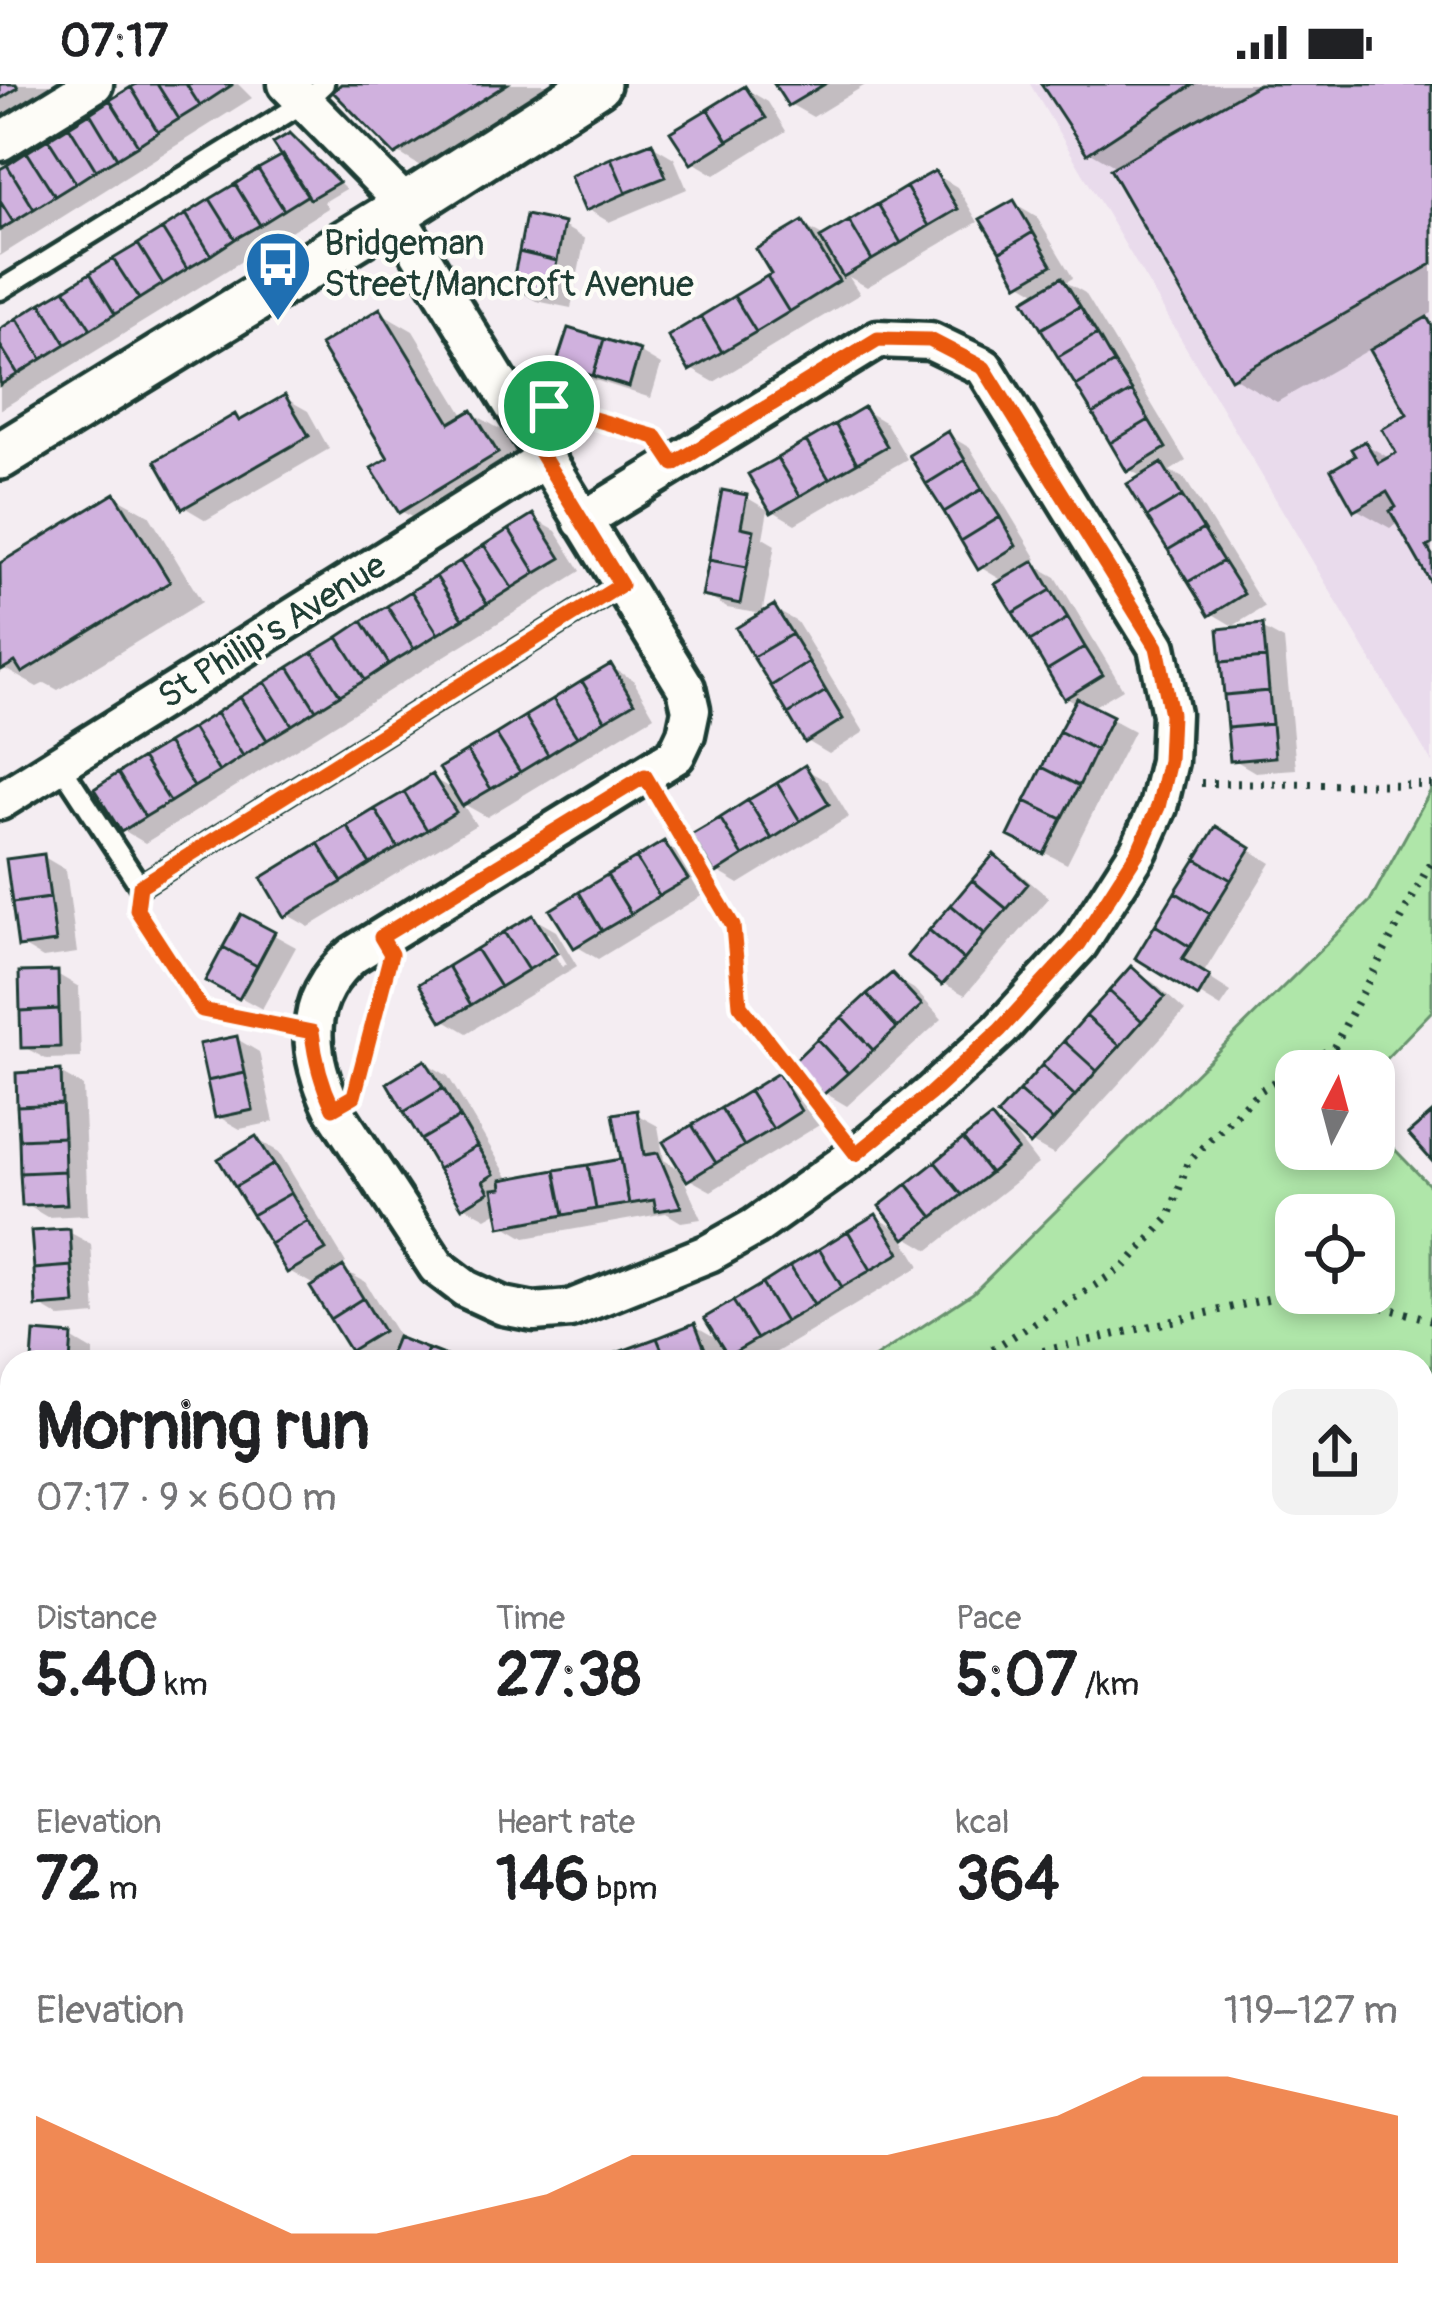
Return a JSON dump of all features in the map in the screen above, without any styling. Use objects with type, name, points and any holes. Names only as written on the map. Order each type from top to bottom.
[{"type":"street","points":[[0,142],[94,84]]},
{"type":"street","points":[[0,456],[597,84]]},
{"type":"street","points":[[305,90],[401,209],[544,460],[686,688],[691,710],[676,755],[338,967],[316,1007],[312,1032],[319,1073],[333,1108],[436,1267],[466,1289],[503,1306],[534,1312],[570,1310],[709,1253],[755,1228],[930,1094],[1000,1030],[1079,944],[1139,850],[1158,807],[1169,761],[1171,714],[1157,647],[984,368],[930,340],[878,339],[582,520]]},
{"type":"street","name":"St Philip's Avenue","points":[[0,801],[544,460]]},
{"type":"lane","points":[[0,290],[305,90]]},
{"type":"lane","points":[[60,764],[140,886],[621,585]]},
{"type":"path","points":[[521,421],[549,406],[656,437],[674,464]]},
{"type":"path","points":[[645,776],[733,926],[740,1005],[856,1154]]},
{"type":"path","points":[[1164,783],[1432,785]]},
{"type":"path","points":[[991,1350],[1124,1267],[1169,1218],[1188,1162],[1259,1091],[1334,1047],[1432,860]]},
{"type":"path","points":[[140,886],[137,910],[202,1010],[312,1032]]},
{"type":"path","points":[[333,1108],[354,1096],[391,954],[381,937]]},
{"type":"path","points":[[1048,1350],[1289,1294],[1329,1293],[1432,1320]]},
{"type":"shaded area","points":[[1030,84],[1432,84],[1432,763]]},
{"type":"green space","points":[[1432,788],[1432,1011],[1394,1050],[1275,1050],[1275,1170],[1395,1170],[1395,1150],[1432,1188],[1432,1350],[886,1350],[973,1293],[1370,901]]},
{"type":"building","points":[[0,84],[16,84],[18,88],[0,99]]},
{"type":"building","points":[[157,84],[179,119],[158,132],[131,87]]},
{"type":"building","points":[[157,84],[186,84],[200,106],[179,119]]},
{"type":"building","points":[[186,84],[232,84],[232,85],[200,106]]},
{"type":"building","points":[[341,84],[507,84],[395,155],[333,92]]},
{"type":"building","points":[[774,84],[825,84],[788,106]]},
{"type":"building","points":[[1041,84],[1194,84],[1087,154]]},
{"type":"building","points":[[1259,84],[1432,84],[1432,264],[1231,379],[1110,169]]},
{"type":"building","points":[[745,86],[766,118],[728,141],[708,109]]},
{"type":"building","points":[[131,87],[158,132],[138,145],[110,100]]},
{"type":"building","points":[[110,100],[138,145],[117,158],[90,113]]},
{"type":"building","points":[[708,109],[728,141],[691,164],[670,132]]},
{"type":"building","points":[[90,113],[117,158],[96,170],[69,126]]},
{"type":"building","points":[[69,126],[96,170],[76,183],[48,139]]},
{"type":"building","points":[[290,133],[339,182],[310,199],[273,143]]},
{"type":"building","points":[[48,139],[76,183],[55,196],[27,152]]},
{"type":"building","points":[[652,142],[666,177],[626,193],[611,158]]},
{"type":"building","points":[[27,152],[55,196],[34,209],[7,165]]},
{"type":"building","points":[[283,155],[308,195],[284,210],[258,169]]},
{"type":"building","points":[[611,158],[626,193],[585,211],[570,176]]},
{"type":"building","points":[[7,165],[34,209],[13,222],[0,201],[0,169]]},
{"type":"building","points":[[258,169],[284,210],[260,225],[235,184]]},
{"type":"building","points":[[935,171],[958,209],[929,226],[906,187]]},
{"type":"building","points":[[235,184],[260,225],[235,239],[210,199]]},
{"type":"building","points":[[906,187],[929,226],[901,243],[878,204]]},
{"type":"building","points":[[210,199],[235,239],[211,255],[186,214]]},
{"type":"building","points":[[1014,200],[1033,232],[1000,252],[980,219]]},
{"type":"building","points":[[0,201],[13,222],[0,230]]},
{"type":"building","points":[[878,204],[901,243],[872,260],[849,221]]},
{"type":"building","points":[[186,214],[211,255],[187,269],[162,229]]},
{"type":"building","points":[[526,215],[564,223],[557,261],[519,252]]},
{"type":"building","points":[[803,221],[839,281],[789,312],[756,249]]},
{"type":"building","points":[[849,221],[872,260],[843,277],[820,238]]},
{"type":"building","points":[[162,229],[187,269],[163,284],[138,244]]},
{"type":"building","points":[[1033,232],[1052,265],[1018,285],[1000,252]]},
{"type":"building","points":[[138,244],[163,284],[139,299],[113,259]]},
{"type":"building","points":[[519,252],[557,261],[549,297],[511,289]]},
{"type":"building","points":[[113,259],[139,299],[115,314],[90,273]]},
{"type":"building","points":[[90,273],[115,314],[91,329],[65,289]]},
{"type":"building","points":[[767,276],[789,312],[756,332],[734,296]]},
{"type":"building","points":[[1062,277],[1080,306],[1041,329],[1024,300]]},
{"type":"building","points":[[65,289],[91,329],[66,344],[41,303]]},
{"type":"building","points":[[734,296],[756,332],[722,352],[701,316]]},
{"type":"building","points":[[41,303],[66,344],[42,359],[17,318]]},
{"type":"building","points":[[1080,306],[1097,334],[1058,357],[1041,329]]},
{"type":"building","points":[[380,308],[450,423],[472,410],[498,453],[399,513],[371,468],[388,458],[320,345]]},
{"type":"building","points":[[701,316],[722,352],[689,371],[668,336]]},
{"type":"building","points":[[1427,317],[1432,326],[1432,544],[1427,547],[1432,555],[1432,585],[1390,511],[1396,507],[1387,492],[1354,511],[1331,470],[1355,456],[1351,449],[1365,441],[1378,463],[1396,453],[1382,429],[1407,414],[1370,350]]},
{"type":"building","points":[[17,318],[42,359],[18,374],[0,345],[0,329]]},
{"type":"building","points":[[568,328],[604,339],[593,376],[556,365]]},
{"type":"building","points":[[1097,334],[1114,363],[1076,386],[1058,357]]},
{"type":"building","points":[[604,339],[640,350],[629,387],[593,376]]},
{"type":"building","points":[[0,345],[18,374],[0,385]]},
{"type":"building","points":[[1114,363],[1132,391],[1093,414],[1076,386]]},
{"type":"building","points":[[1132,391],[1149,420],[1110,443],[1093,414]]},
{"type":"building","points":[[285,395],[309,436],[182,509],[155,461],[235,414],[239,421]]},
{"type":"building","points":[[864,407],[887,446],[857,463],[835,424]]},
{"type":"building","points":[[1149,420],[1166,448],[1127,472],[1110,443]]},
{"type":"building","points":[[835,424],[857,463],[829,479],[806,441]]},
{"type":"building","points":[[948,431],[965,460],[926,484],[909,455]]},
{"type":"building","points":[[806,441],[829,479],[800,496],[777,458]]},
{"type":"building","points":[[777,458],[800,496],[771,513],[748,474]]},
{"type":"building","points":[[965,460],[982,489],[944,512],[926,484]]},
{"type":"building","points":[[1162,463],[1182,496],[1147,517],[1127,484]]},
{"type":"building","points":[[982,489],[1000,517],[961,541],[944,512]]},
{"type":"building","points":[[722,490],[747,495],[741,527],[754,530],[747,567],[709,560]]},
{"type":"building","points":[[115,493],[170,582],[22,673],[15,662],[1,670],[0,563]]},
{"type":"building","points":[[1182,496],[1203,529],[1168,550],[1147,517]]},
{"type":"building","points":[[533,514],[561,558],[536,573],[509,529]]},
{"type":"building","points":[[1000,517],[1016,546],[978,570],[961,541]]},
{"type":"building","points":[[509,529],[536,573],[512,588],[484,545]]},
{"type":"building","points":[[1203,529],[1223,561],[1188,582],[1168,550]]},
{"type":"building","points":[[484,545],[512,588],[487,604],[460,561]]},
{"type":"building","points":[[709,560],[747,567],[740,604],[702,596]]},
{"type":"building","points":[[460,561],[487,604],[463,619],[436,576]]},
{"type":"building","points":[[1034,561],[1051,590],[1013,613],[995,584]]},
{"type":"building","points":[[1223,561],[1244,594],[1209,616],[1188,582]]},
{"type":"building","points":[[436,576],[463,619],[438,634],[411,591]]},
{"type":"building","points":[[1051,590],[1068,618],[1030,641],[1013,613]]},
{"type":"building","points":[[411,591],[438,634],[414,649],[387,606]]},
{"type":"building","points":[[774,605],[792,634],[753,657],[736,628]]},
{"type":"building","points":[[387,606],[414,649],[389,664],[362,621]]},
{"type":"building","points":[[1068,618],[1085,647],[1047,670],[1030,641]]},
{"type":"building","points":[[362,621],[389,664],[365,680],[338,637]]},
{"type":"building","points":[[1263,624],[1266,658],[1221,662],[1218,629]]},
{"type":"building","points":[[792,634],[809,662],[771,686],[753,657]]},
{"type":"building","points":[[338,637],[365,680],[340,695],[313,652]]},
{"type":"building","points":[[1085,647],[1103,675],[1064,699],[1047,670]]},
{"type":"building","points":[[313,652],[340,695],[316,710],[289,667]]},
{"type":"building","points":[[1266,658],[1269,691],[1224,695],[1221,662]]},
{"type":"building","points":[[809,662],[826,691],[788,714],[771,686]]},
{"type":"building","points":[[611,664],[634,703],[605,720],[582,681]]},
{"type":"building","points":[[289,667],[316,710],[292,725],[265,682]]},
{"type":"building","points":[[582,681],[605,720],[577,737],[553,699]]},
{"type":"building","points":[[265,682],[292,725],[267,740],[240,697]]},
{"type":"building","points":[[826,691],[843,719],[805,743],[788,714]]},
{"type":"building","points":[[1269,691],[1272,724],[1227,728],[1224,695]]},
{"type":"building","points":[[240,697],[267,740],[243,756],[216,713]]},
{"type":"building","points":[[1077,698],[1113,716],[1096,750],[1059,731]]},
{"type":"building","points":[[553,699],[577,737],[548,755],[525,716]]},
{"type":"building","points":[[216,713],[243,756],[219,772],[192,728]]},
{"type":"building","points":[[525,716],[548,755],[520,772],[496,734]]},
{"type":"building","points":[[1272,724],[1275,757],[1230,761],[1227,728]]},
{"type":"building","points":[[192,728],[219,772],[194,787],[167,743]]},
{"type":"building","points":[[1059,731],[1096,750],[1079,786],[1042,767]]},
{"type":"building","points":[[496,734],[520,772],[491,789],[467,751]]},
{"type":"building","points":[[167,743],[194,787],[170,802],[142,758]]},
{"type":"building","points":[[467,751],[491,789],[462,806],[439,768]]},
{"type":"building","points":[[142,758],[170,802],[145,817],[118,773]]},
{"type":"building","points":[[805,765],[829,804],[800,821],[777,783]]},
{"type":"building","points":[[1042,767],[1079,786],[1062,819],[1025,801]]},
{"type":"building","points":[[118,773],[145,817],[121,832],[94,789]]},
{"type":"building","points":[[432,774],[456,812],[427,830],[404,792]]},
{"type":"building","points":[[777,783],[800,821],[772,839],[748,800]]},
{"type":"building","points":[[404,792],[427,830],[398,848],[375,809]]},
{"type":"building","points":[[748,800],[772,839],[743,856],[720,818]]},
{"type":"building","points":[[1025,801],[1062,819],[1044,854],[1008,836]]},
{"type":"building","points":[[375,809],[398,848],[370,864],[347,826]]},
{"type":"building","points":[[720,818],[743,856],[715,874],[691,835]]},
{"type":"building","points":[[347,826],[370,864],[342,882],[318,843]]},
{"type":"building","points":[[1216,826],[1251,848],[1231,880],[1196,859]]},
{"type":"building","points":[[664,841],[688,879],[659,896],[636,858]]},
{"type":"building","points":[[318,843],[342,882],[284,917],[261,878]]},
{"type":"building","points":[[44,854],[50,898],[12,903],[6,859]]},
{"type":"building","points":[[994,854],[1028,884],[1007,909],[972,880]]},
{"type":"building","points":[[636,858],[659,896],[631,914],[607,875]]},
{"type":"building","points":[[1196,859],[1231,880],[1210,914],[1175,892]]},
{"type":"building","points":[[607,875],[631,914],[602,931],[579,892]]},
{"type":"building","points":[[972,880],[1007,909],[985,934],[951,905]]},
{"type":"building","points":[[579,892],[602,931],[574,948],[550,910]]},
{"type":"building","points":[[1175,892],[1210,914],[1190,947],[1155,925]]},
{"type":"building","points":[[50,898],[56,942],[18,947],[12,903]]},
{"type":"building","points":[[951,905],[985,934],[964,960],[929,930]]},
{"type":"building","points":[[241,914],[275,932],[257,966],[223,947]]},
{"type":"building","points":[[533,915],[557,953],[528,970],[504,932]]},
{"type":"building","points":[[1155,925],[1190,947],[1182,959],[1210,976],[1198,997],[1135,958]]},
{"type":"building","points":[[929,930],[964,960],[942,985],[907,956]]},
{"type":"building","points":[[504,932],[528,970],[500,987],[476,949]]},
{"type":"building","points":[[223,947],[257,966],[239,999],[205,981]]},
{"type":"building","points":[[476,949],[500,987],[471,1005],[448,966]]},
{"type":"building","points":[[448,966],[471,1005],[442,1022],[419,984]]},
{"type":"building","points":[[1131,966],[1165,997],[1142,1021],[1109,991]]},
{"type":"building","points":[[58,971],[59,1009],[20,1011],[19,972]]},
{"type":"building","points":[[892,973],[922,1005],[897,1028],[867,994]]},
{"type":"building","points":[[1109,991],[1142,1021],[1120,1046],[1086,1016]]},
{"type":"building","points":[[867,994],[897,1028],[873,1050],[842,1017]]},
{"type":"building","points":[[59,1009],[60,1047],[21,1048],[20,1011]]},
{"type":"building","points":[[1086,1016],[1120,1046],[1097,1071],[1064,1041]]},
{"type":"building","points":[[842,1017],[873,1050],[848,1073],[817,1039]]},
{"type":"building","points":[[237,1036],[245,1073],[207,1081],[199,1044]]},
{"type":"building","points":[[817,1039],[848,1073],[823,1095],[793,1062]]},
{"type":"building","points":[[1064,1041],[1097,1071],[1075,1096],[1042,1065]]},
{"type":"building","points":[[425,1060],[443,1088],[404,1112],[387,1083]]},
{"type":"building","points":[[1042,1065],[1075,1096],[1053,1121],[1019,1091]]},
{"type":"building","points":[[61,1070],[62,1104],[17,1106],[16,1073]]},
{"type":"building","points":[[245,1073],[253,1110],[215,1118],[207,1081]]},
{"type":"building","points":[[778,1073],[801,1111],[773,1129],[749,1091]]},
{"type":"building","points":[[443,1088],[460,1117],[421,1140],[404,1112]]},
{"type":"building","points":[[749,1091],[773,1129],[744,1146],[721,1108]]},
{"type":"building","points":[[1019,1091],[1053,1121],[1030,1145],[997,1115]]},
{"type":"building","points":[[62,1104],[64,1137],[19,1139],[17,1106]]},
{"type":"building","points":[[721,1108],[744,1146],[716,1163],[692,1125]]},
{"type":"building","points":[[637,1110],[644,1155],[658,1153],[681,1207],[656,1211],[654,1200],[629,1204],[613,1114]]},
{"type":"building","points":[[1432,1113],[1432,1161],[1408,1134]]},
{"type":"building","points":[[460,1117],[477,1146],[438,1169],[421,1140]]},
{"type":"building","points":[[991,1117],[1018,1150],[990,1173],[963,1139]]},
{"type":"building","points":[[692,1125],[716,1163],[687,1181],[663,1142]]},
{"type":"building","points":[[256,1136],[274,1164],[235,1187],[218,1159]]},
{"type":"building","points":[[64,1137],[65,1171],[20,1173],[19,1139]]},
{"type":"building","points":[[963,1139],[990,1173],[962,1195],[935,1162]]},
{"type":"building","points":[[477,1146],[494,1174],[483,1181],[489,1192],[462,1208],[438,1169]]},
{"type":"building","points":[[621,1159],[629,1204],[596,1209],[588,1165]]},
{"type":"building","points":[[935,1162],[962,1195],[933,1217],[907,1184]]},
{"type":"building","points":[[274,1164],[291,1193],[252,1215],[235,1187]]},
{"type":"building","points":[[588,1165],[596,1209],[564,1215],[555,1170]]},
{"type":"building","points":[[555,1170],[564,1215],[500,1227],[493,1189],[502,1188],[501,1180]]},
{"type":"building","points":[[65,1171],[67,1204],[22,1206],[20,1173]]},
{"type":"building","points":[[907,1184],[933,1217],[905,1239],[879,1206]]},
{"type":"building","points":[[291,1193],[308,1221],[270,1244],[252,1215]]},
{"type":"building","points":[[876,1214],[900,1253],[871,1270],[848,1231]]},
{"type":"building","points":[[308,1221],[326,1250],[287,1273],[270,1244]]},
{"type":"building","points":[[70,1229],[72,1266],[34,1269],[31,1231]]},
{"type":"building","points":[[848,1231],[871,1270],[842,1287],[819,1249]]},
{"type":"building","points":[[819,1249],[842,1287],[814,1305],[790,1266]]},
{"type":"building","points":[[72,1266],[75,1304],[36,1307],[34,1269]]},
{"type":"building","points":[[343,1266],[363,1298],[330,1319],[310,1287]]},
{"type":"building","points":[[790,1266],[814,1305],[785,1322],[762,1284]]},
{"type":"building","points":[[762,1284],[785,1322],[757,1339],[733,1301]]},
{"type":"building","points":[[363,1298],[383,1331],[349,1350],[330,1319]]},
{"type":"building","points":[[733,1301],[757,1339],[738,1350],[724,1350],[704,1318]]},
{"type":"building","points":[[695,1323],[705,1350],[662,1350],[657,1338]]},
{"type":"building","points":[[34,1332],[72,1335],[71,1350],[33,1350]]},
{"type":"building","points":[[397,1337],[428,1349],[428,1350],[392,1350]]},
{"type":"building","points":[[657,1338],[662,1350],[624,1350]]},
{"type":"place","name":"Bridgeman Street/Mancroft Avenue","points":[[278,323]]},
{"type":"route","points":[[878,339],[930,340],[984,368],[1157,647],[1171,714],[1169,761],[1158,807],[1139,850],[1079,944],[1000,1030],[856,1154],[740,1005],[733,926],[645,776],[381,937],[391,954],[354,1096],[333,1108],[315,1061],[312,1032],[202,1010],[137,910],[140,886],[621,585],[521,421],[549,406],[656,437],[674,464],[878,339]]}]
